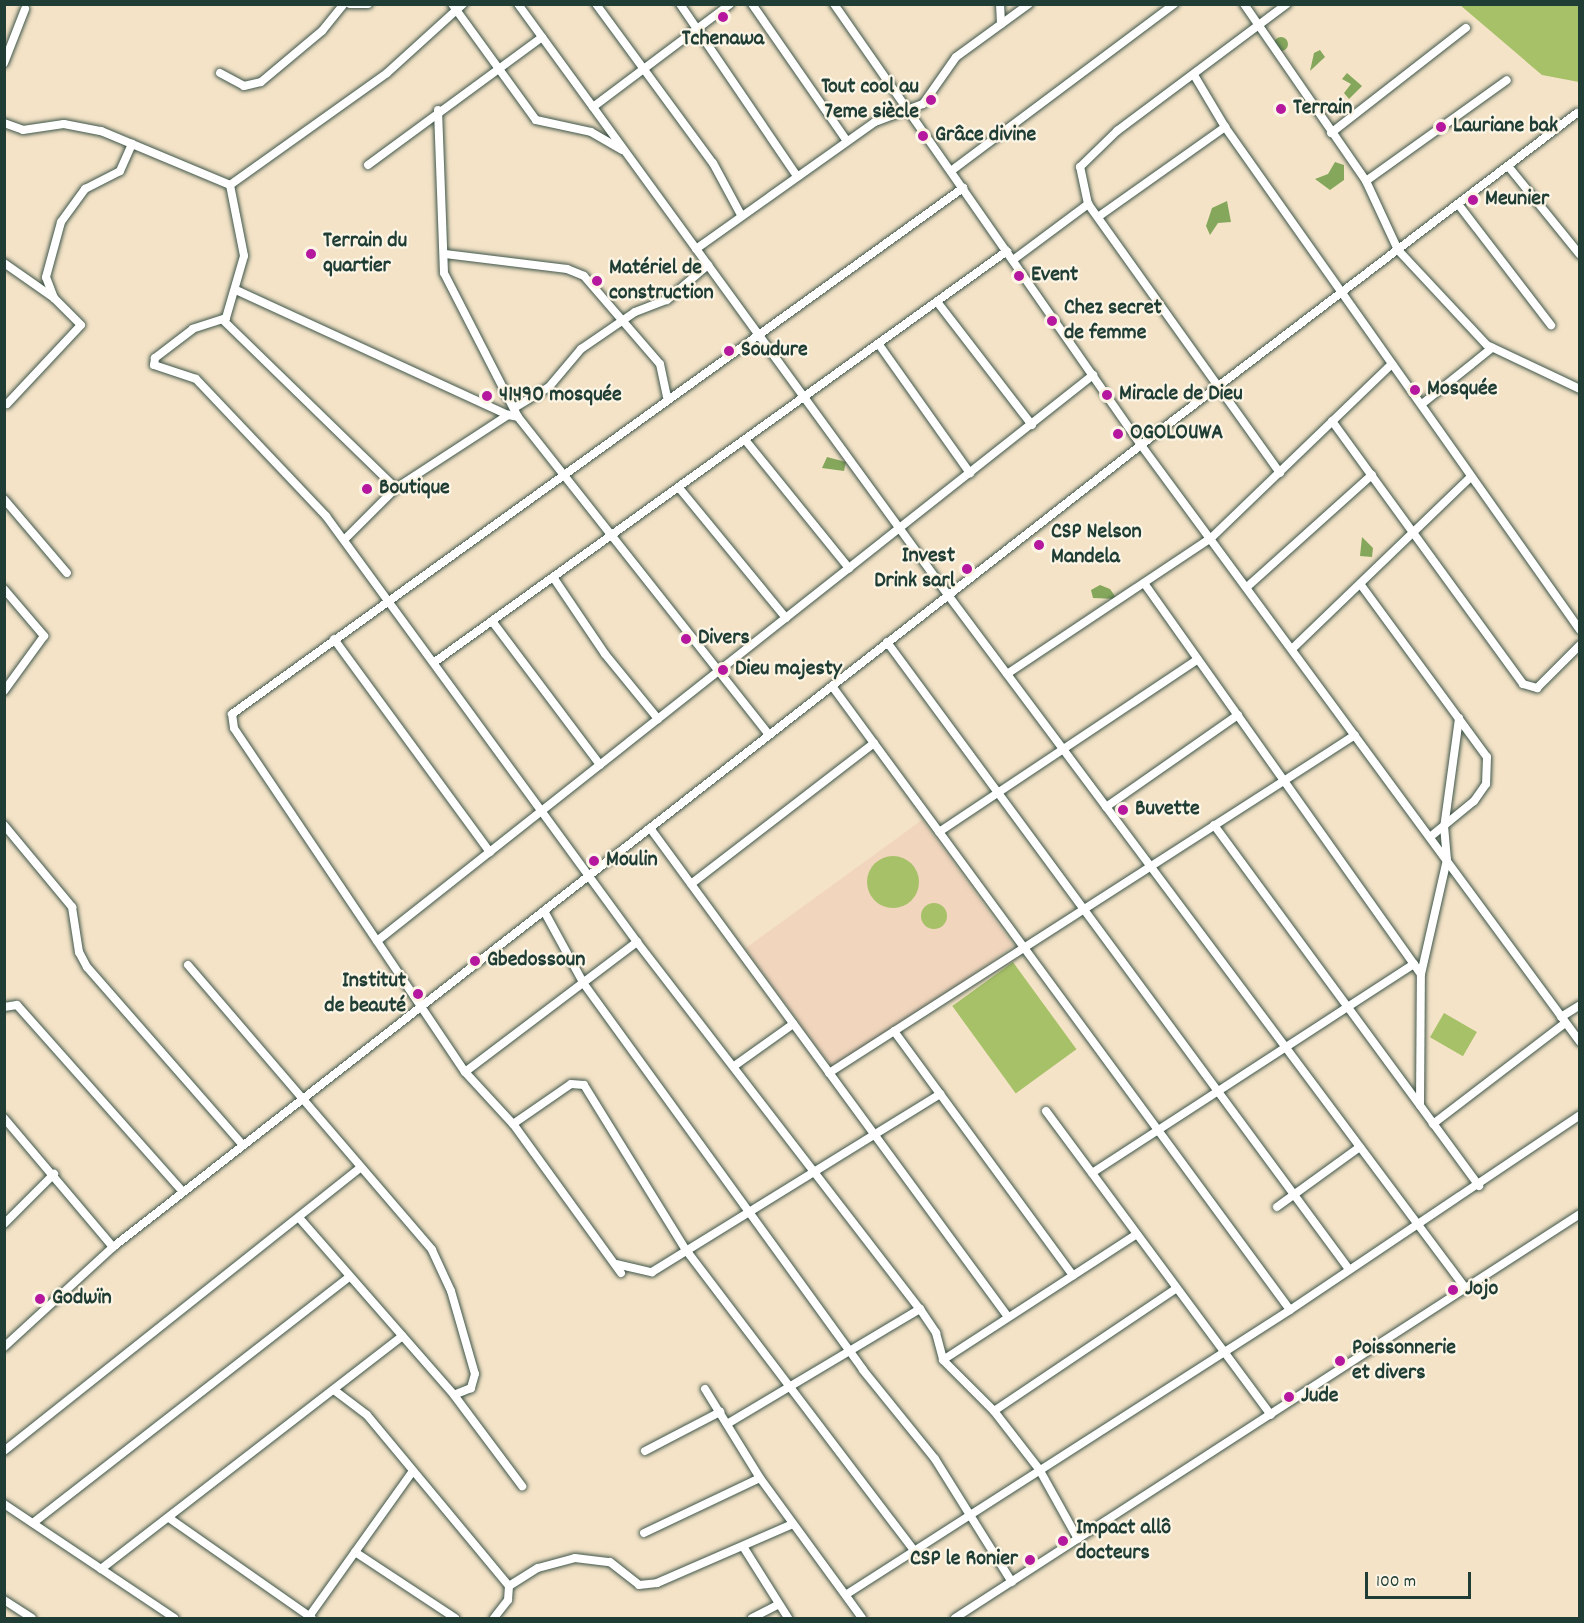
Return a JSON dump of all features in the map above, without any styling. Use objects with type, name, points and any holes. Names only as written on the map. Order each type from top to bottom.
[{"type":"street","points":[[220,73],[237,85],[261,82],[322,31],[344,4]]},
{"type":"street","points":[[350,4],[368,4]]},
{"type":"street","points":[[452,4],[536,120],[591,132],[625,151]]},
{"type":"street","points":[[230,185],[387,73],[458,13],[463,4]]},
{"type":"street","points":[[518,4],[948,596],[1466,1289]]},
{"type":"street","points":[[526,16],[528,4]]},
{"type":"street","points":[[596,4],[713,163],[741,215]]},
{"type":"street","points":[[680,4],[797,177]]},
{"type":"street","points":[[593,107],[640,66],[698,30],[730,4]]},
{"type":"street","points":[[752,4],[847,141]]},
{"type":"street","points":[[834,4],[1141,445],[1580,1042]]},
{"type":"street","points":[[1000,4],[1001,24]]},
{"type":"street","points":[[696,249],[875,122],[910,113],[929,97],[956,57],[1029,4]]},
{"type":"street","points":[[951,171],[1174,4]]},
{"type":"street","points":[[1244,4],[1366,182],[1398,249],[1492,348],[1580,389]]},
{"type":"street","points":[[1280,473],[1221,384],[1088,204],[1080,174],[1085,160],[1287,4]]},
{"type":"street","points":[[4,63],[25,9]]},
{"type":"street","points":[[1332,133],[1466,28]]},
{"type":"street","points":[[368,165],[497,65],[542,37]]},
{"type":"street","points":[[1194,75],[1225,127],[1422,404],[1470,478],[1580,630]]},
{"type":"street","points":[[1366,182],[1507,80]]},
{"type":"street","points":[[438,110],[447,283],[511,412]]},
{"type":"street","points":[[4,1347],[113,1247],[183,1192],[1141,445],[1578,113]]},
{"type":"street","points":[[4,123],[23,130],[64,124],[132,144],[230,185]]},
{"type":"street","points":[[1098,217],[1225,127]]},
{"type":"street","points":[[591,132],[608,129]]},
{"type":"street","points":[[54,298],[46,278],[62,222],[85,189],[120,171],[132,144]]},
{"type":"street","points":[[789,164],[808,169]]},
{"type":"street","points":[[1508,166],[1580,255]]},
{"type":"street","points":[[224,321],[236,290],[244,256],[230,185]]},
{"type":"street","points":[[621,1273],[513,1124],[465,1072],[231,720],[236,709],[388,598],[566,474],[667,398],[759,336],[963,188]]},
{"type":"street","points":[[1013,260],[1088,204]]},
{"type":"street","points":[[1458,204],[1551,325]]},
{"type":"street","points":[[436,661],[554,577],[614,538],[880,346],[1007,251]]},
{"type":"street","points":[[446,254],[567,269],[584,276],[660,364],[667,398]]},
{"type":"street","points":[[4,263],[54,298],[81,325],[6,406]]},
{"type":"street","points":[[344,540],[396,488],[549,387],[582,348],[622,319],[667,300],[708,265]]},
{"type":"street","points":[[236,290],[518,417],[566,474],[769,735]]},
{"type":"street","points":[[938,303],[1032,424]]},
{"type":"street","points":[[224,321],[396,488]]},
{"type":"street","points":[[224,321],[193,329],[155,358],[154,365],[196,379],[344,540],[436,661],[591,874],[637,942],[736,1064],[920,1308],[936,1333],[943,1359],[994,1411],[1039,1469],[1078,1539]]},
{"type":"street","points":[[880,346],[970,472]]},
{"type":"street","points":[[1422,404],[1492,348]]},
{"type":"street","points":[[1007,674],[1211,538],[1392,364]]},
{"type":"street","points":[[377,941],[1094,375]]},
{"type":"street","points":[[4,395],[6,406]]},
{"type":"street","points":[[1332,421],[1412,535],[1530,689],[1552,676],[1580,645]]},
{"type":"street","points":[[746,441],[849,568]]},
{"type":"street","points":[[1247,587],[1372,475]]},
{"type":"street","points":[[1292,649],[1470,478]]},
{"type":"street","points":[[680,489],[786,618]]},
{"type":"street","points":[[4,499],[67,573]]},
{"type":"street","points":[[554,577],[605,654],[658,719]]},
{"type":"street","points":[[1144,583],[1422,974]]},
{"type":"street","points":[[1361,585],[1459,718],[1489,768],[1474,801],[1444,828],[1430,837]]},
{"type":"street","points":[[4,589],[44,636],[4,691]]},
{"type":"street","points":[[492,621],[600,765]]},
{"type":"street","points":[[334,639],[490,852]]},
{"type":"street","points":[[887,642],[1348,1268]]},
{"type":"street","points":[[939,832],[1198,659]]},
{"type":"street","points":[[832,686],[1290,1310]]},
{"type":"street","points":[[1106,807],[1238,715]]},
{"type":"street","points":[[1420,1105],[1422,974],[1447,860],[1444,828],[1459,718]]},
{"type":"street","points":[[829,1073],[1355,735]]},
{"type":"street","points":[[691,884],[874,743]]},
{"type":"street","points":[[4,825],[72,907],[79,952],[87,967],[243,1145]]},
{"type":"street","points":[[1214,825],[1479,1185]]},
{"type":"street","points":[[650,828],[1008,1317]]},
{"type":"street","points":[[544,910],[584,984],[849,1351],[935,1459],[969,1518],[1012,1582]]},
{"type":"street","points":[[465,1072],[637,942]]},
{"type":"street","points":[[1092,1173],[1414,964]]},
{"type":"street","points":[[188,965],[304,1098],[359,1169],[416,1228],[451,1291],[475,1374],[471,1388],[454,1395]]},
{"type":"street","points":[[4,1007],[12,1003],[22,1010],[183,1192]]},
{"type":"street","points":[[1434,1124],[1580,1005]]},
{"type":"street","points":[[736,1064],[793,1024]]},
{"type":"street","points":[[894,1031],[1073,1276]]},
{"type":"street","points":[[513,1124],[571,1084],[584,1084],[686,1250],[789,1389],[915,1552]]},
{"type":"street","points":[[614,1263],[652,1272],[819,1173],[940,1094]]},
{"type":"street","points":[[1046,1111],[1271,1415]]},
{"type":"street","points":[[847,1594],[969,1518],[1039,1469],[1222,1349],[1290,1310],[1348,1268],[1479,1185],[1580,1115]]},
{"type":"street","points":[[6,1123],[54,1174],[113,1247]]},
{"type":"street","points":[[1277,1207],[1360,1147]]},
{"type":"street","points":[[4,1451],[301,1220],[359,1169]]},
{"type":"street","points":[[4,1224],[54,1174]]},
{"type":"street","points":[[955,1618],[1580,1214]]},
{"type":"street","points":[[301,1220],[454,1395],[522,1486]]},
{"type":"street","points":[[943,1359],[1137,1234]]},
{"type":"street","points":[[33,1524],[349,1277]]},
{"type":"street","points":[[994,1411],[1177,1288]]},
{"type":"street","points":[[728,1424],[920,1308]]},
{"type":"street","points":[[101,1569],[404,1336]]},
{"type":"street","points":[[705,1389],[760,1478],[847,1594],[862,1618]]},
{"type":"street","points":[[334,1390],[367,1414],[412,1472],[508,1586],[508,1600],[494,1618]]},
{"type":"street","points":[[645,1450],[720,1412]]},
{"type":"street","points":[[169,1518],[310,1618],[412,1472]]},
{"type":"street","points":[[644,1533],[760,1478]]},
{"type":"street","points":[[4,1504],[174,1618]]},
{"type":"street","points":[[508,1586],[554,1562],[591,1558],[610,1562],[636,1584],[648,1585],[744,1548],[793,1524]]},
{"type":"street","points":[[744,1548],[777,1605],[788,1618]]},
{"type":"street","points":[[355,1552],[455,1618]]},
{"type":"street","points":[[4,1600],[32,1618]]},
{"type":"street","points":[[752,1618],[777,1605]]},
{"type":"shaded area","points":[[922,820],[1013,945],[837,1074],[746,948]]},
{"type":"green space","points":[[1460,5],[1579,5],[1579,82],[1542,75]]},
{"type":"green space","points":[[1278,37],[1284,37],[1288,44],[1284,51],[1278,51],[1274,47],[1274,41]]},
{"type":"green space","points":[[1320,50],[1325,57],[1310,71],[1314,53]]},
{"type":"green space","points":[[1347,73],[1362,86],[1349,99],[1344,93],[1351,84],[1342,79]]},
{"type":"green space","points":[[1335,162],[1344,165],[1344,180],[1330,190],[1315,179],[1328,174]]},
{"type":"green space","points":[[1227,201],[1231,222],[1218,223],[1210,235],[1206,226],[1212,208]]},
{"type":"green space","points":[[827,457],[846,462],[844,471],[822,468]]},
{"type":"green space","points":[[1362,537],[1373,548],[1372,557],[1360,556]]},
{"type":"green space","points":[[1100,585],[1110,589],[1117,599],[1093,598],[1091,590]]},
{"type":"green space","points":[[888,856],[898,856],[912,863],[919,882],[912,901],[898,908],[888,908],[878,904],[871,897],[867,887],[867,877],[871,867],[878,860]]},
{"type":"green space","points":[[934,903],[943,907],[947,916],[943,925],[934,929],[925,925],[921,916],[925,907]]},
{"type":"green space","points":[[1013,962],[1076,1049],[1016,1093],[952,1006]]},
{"type":"green space","points":[[1444,1013],[1477,1032],[1463,1056],[1430,1037]]},
{"type":"place","name":"Tchenawa","points":[[723,17]]},
{"type":"place","name":"Tout cool au 7eme siècle","points":[[931,100]]},
{"type":"place","name":"Terrain","points":[[1281,109]]},
{"type":"place","name":"Lauriane bak","points":[[1441,127]]},
{"type":"place","name":"Grâce divine","points":[[923,136]]},
{"type":"place","name":"Meunier","points":[[1473,200]]},
{"type":"place","name":"Terrain du quartier","points":[[311,254]]},
{"type":"place","name":"Event","points":[[1019,276]]},
{"type":"place","name":"Matériel de construction","points":[[597,281]]},
{"type":"place","name":"Chez secret de femme","points":[[1052,321]]},
{"type":"place","name":"Soudure","points":[[729,351]]},
{"type":"place","name":"Mosquée","points":[[1415,390]]},
{"type":"place","name":"Miracle de Dieu","points":[[1107,395]]},
{"type":"place","name":"41490 mosquée","points":[[487,396]]},
{"type":"place","name":"OGOLOUWA","points":[[1118,434]]},
{"type":"place","name":"Boutique","points":[[367,489]]},
{"type":"place","name":"CSP Nelson Mandela","points":[[1039,545]]},
{"type":"place","name":"Invest Drink sarl","points":[[967,569]]},
{"type":"place","name":"Divers","points":[[686,639]]},
{"type":"place","name":"Dieu majesty","points":[[723,670]]},
{"type":"place","name":"Buvette","points":[[1123,810]]},
{"type":"place","name":"Moulin","points":[[594,861]]},
{"type":"place","name":"Gbedossoun","points":[[475,961]]},
{"type":"place","name":"Institut de beauté","points":[[418,994]]},
{"type":"place","name":"Jojo","points":[[1453,1290]]},
{"type":"place","name":"Godwïn","points":[[40,1299]]},
{"type":"place","name":"Poissonnerie et divers","points":[[1340,1361]]},
{"type":"place","name":"Jude","points":[[1289,1397]]},
{"type":"place","name":"Impact allô docteurs","points":[[1063,1541]]},
{"type":"place","name":"CSP le Ronier","points":[[1030,1560]]}]
